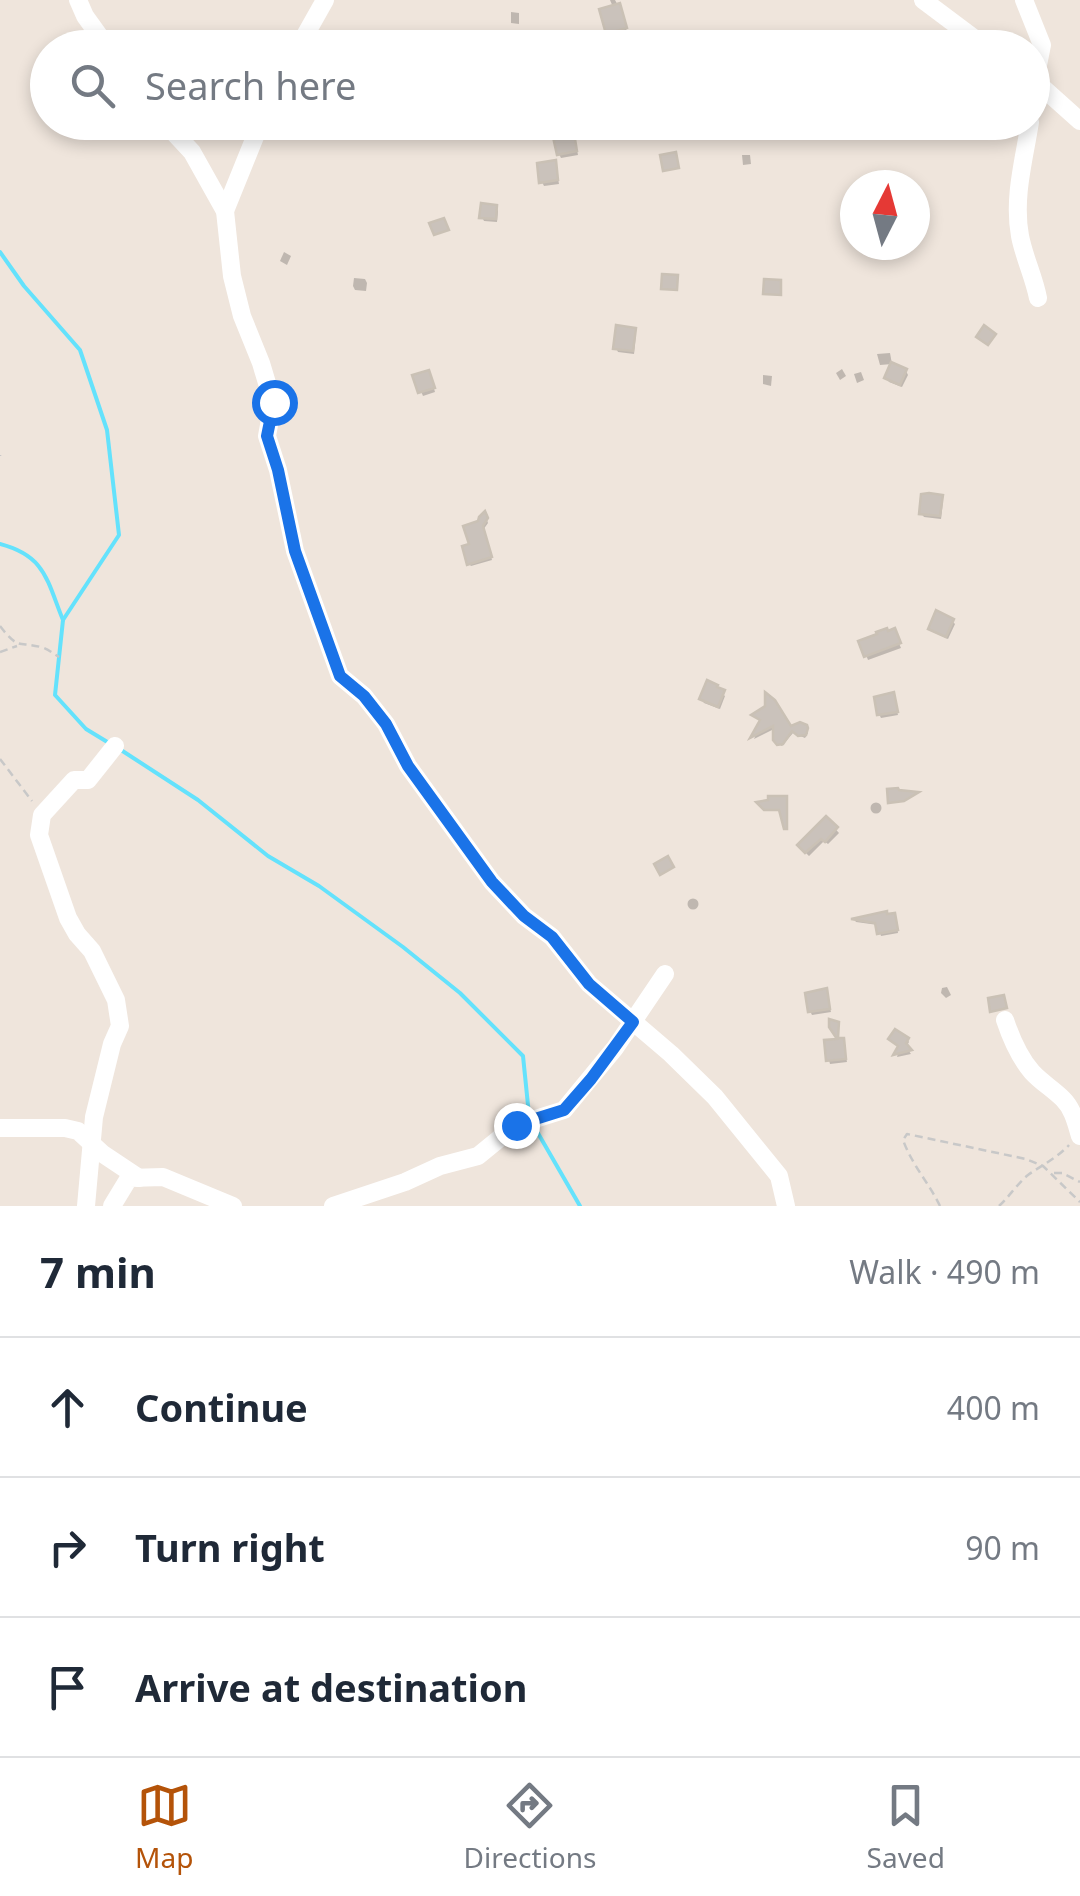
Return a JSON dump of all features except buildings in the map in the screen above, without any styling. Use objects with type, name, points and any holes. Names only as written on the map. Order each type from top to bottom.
[{"type":"street","points":[[78,0],[96,30]]},
{"type":"street","points":[[308,30],[325,0]]},
{"type":"street","points":[[923,0],[963,30]]},
{"type":"street","points":[[1024,0],[1036,30]]},
{"type":"street","points":[[1050,94],[1080,121]]},
{"type":"street","points":[[181,140],[192,152],[225,211],[238,302],[274,402],[267,436],[295,551],[340,676],[364,696],[386,724],[408,766],[492,882],[524,916],[552,937],[589,984],[671,1054],[742,1128],[779,1176],[786,1206]]},
{"type":"street","points":[[225,211],[253,140]]},
{"type":"street","points":[[1027,140],[1018,214],[1020,238],[1038,298]]},
{"type":"street","points":[[86,1206],[94,1117],[120,1026],[116,1000],[92,950],[68,918],[39,834],[42,815],[58,796],[74,780],[88,780],[115,746]]},
{"type":"street","points":[[333,1206],[478,1156],[516,1125],[564,1110],[666,974]]},
{"type":"street","points":[[1005,1020],[1028,1067],[1064,1100],[1079,1132]]},
{"type":"street","points":[[0,1128],[78,1131],[102,1154],[139,1178]]},
{"type":"street","points":[[112,1206],[128,1178],[163,1177],[233,1206]]},
{"type":"path","points":[[0,626],[12,642],[43,648],[59,657]]},
{"type":"path","points":[[0,652],[19,645]]},
{"type":"path","points":[[0,759],[38,808]]},
{"type":"path","points":[[998,1206],[1024,1178],[1059,1156],[1079,1132]]},
{"type":"path","points":[[940,1206],[910,1159],[904,1140],[907,1134],[1011,1155],[1043,1166],[1080,1202]]},
{"type":"path","points":[[1050,1172],[1080,1182]]},
{"type":"waterway","points":[[0,252],[80,350],[107,430],[119,535],[63,620],[55,695],[86,729],[109,743]]},
{"type":"waterway","points":[[0,544],[36,563],[63,620]]},
{"type":"waterway","points":[[121,750],[198,800],[268,856],[319,886],[460,993],[523,1056],[529,1115]]},
{"type":"waterway","points":[[535,1128],[580,1206]]},
{"type":"route","points":[[274,402],[267,436],[295,551],[340,676],[364,696],[386,724],[408,766],[492,882],[524,916],[552,937],[589,984],[633,1022],[564,1110],[516,1125]]}]
